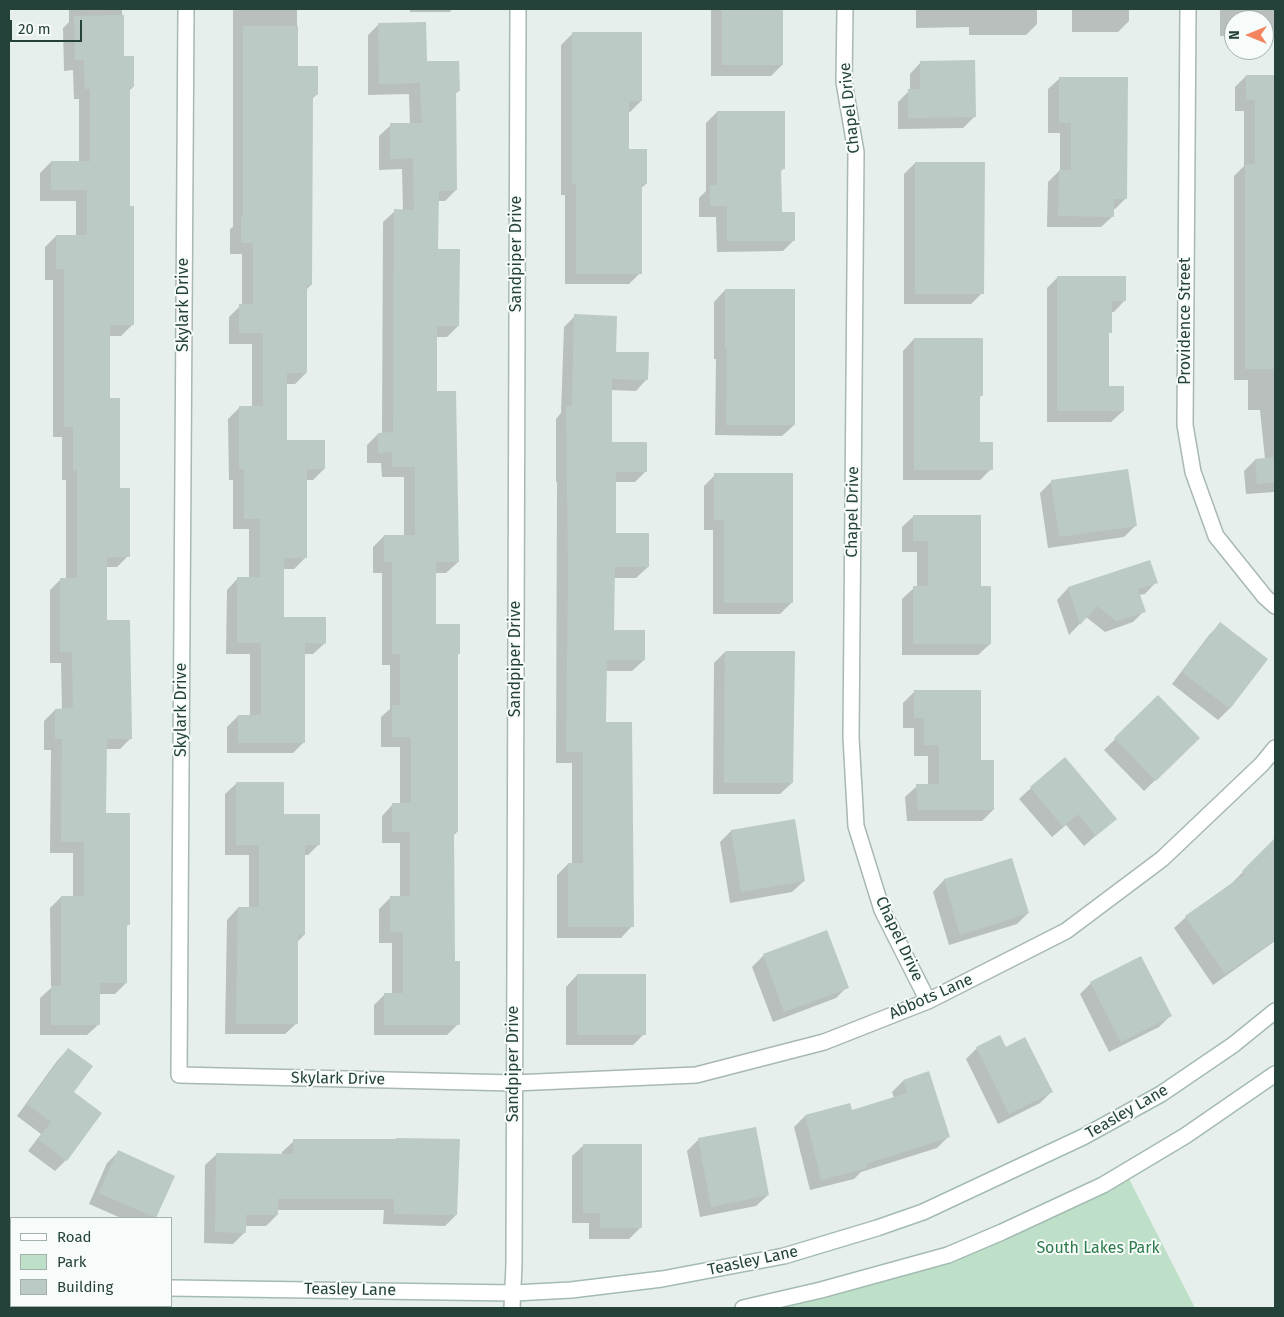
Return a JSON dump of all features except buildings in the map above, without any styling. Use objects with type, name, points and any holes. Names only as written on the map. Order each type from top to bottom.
[{"type":"street","name":"Skylark Drive","points":[[186,9],[179,1075],[514,1083]]},
{"type":"street","name":"Sandpiper Drive","points":[[512,1308],[514,1293],[518,9]]},
{"type":"street","name":"Chapel Drive","points":[[845,9],[844,82],[856,152],[851,727],[856,826],[882,910],[928,1001]]},
{"type":"street","name":"Providence Street","points":[[1188,9],[1185,425],[1193,472],[1216,536],[1265,597],[1275,606]]},
{"type":"street","name":"Abbots Lane","points":[[514,1083],[696,1075],[824,1042],[928,1001],[1066,931],[1162,859],[1262,764],[1275,748]]},
{"type":"street","name":"Teasley Lane","points":[[172,1288],[514,1293],[571,1290],[662,1279],[775,1258],[914,1215],[1083,1137],[1161,1094],[1233,1045],[1275,1011]]},
{"type":"street","points":[[743,1308],[822,1290],[948,1255],[1002,1232],[1103,1185],[1185,1136],[1275,1074]]},
{"type":"green space","name":"South Lakes Park","points":[[1125,1171],[1195,1308],[741,1308],[948,1255]]}]
